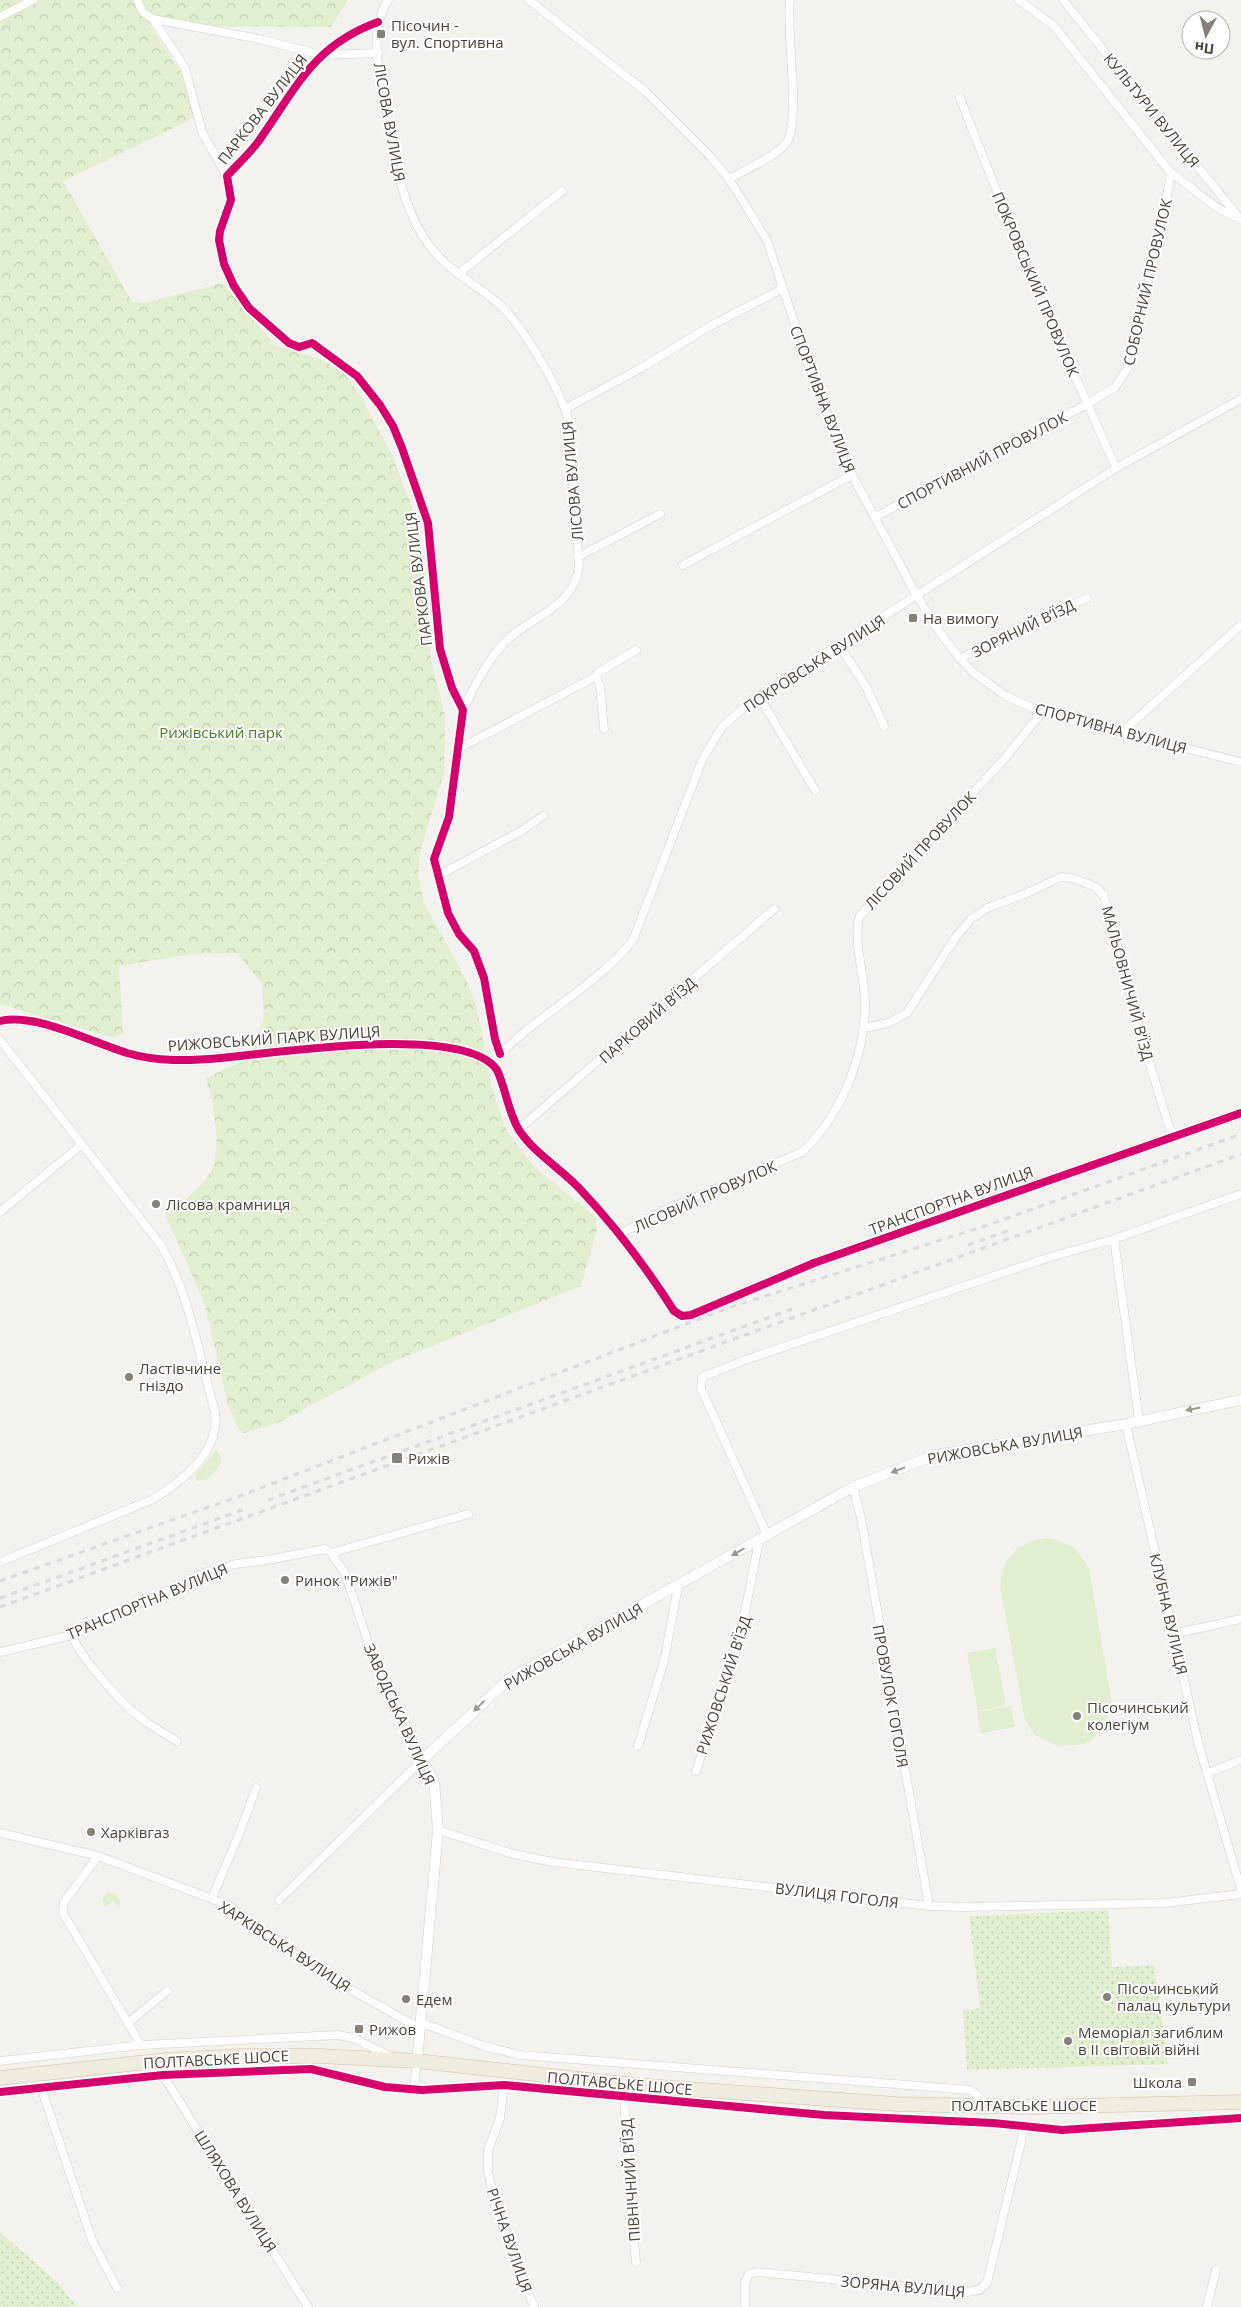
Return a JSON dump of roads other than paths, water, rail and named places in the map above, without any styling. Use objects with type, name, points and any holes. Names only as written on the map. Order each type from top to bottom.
[{"type":"highway","name":"ПОЛТАВСЬКЕ ШОСЕ","points":[[0,2078],[92,2067],[240,2056],[321,2056],[396,2059],[514,2073],[768,2096],[896,2104],[1030,2107],[1241,2102]]},
{"type":"street","points":[[0,17],[33,0]]},
{"type":"street","points":[[137,0],[142,12],[153,19],[259,39],[322,55],[378,53]]},
{"type":"street","name":"ЛІСОВА ВУЛИЦЯ","points":[[388,0],[378,22],[376,38],[394,151],[409,207],[431,249],[458,274],[502,307],[516,322],[561,398],[565,409],[578,574],[568,596],[504,643],[477,682],[463,710]]},
{"type":"street","name":"СПОРТИВНА ВУЛИЦЯ","points":[[529,0],[646,92],[710,156],[729,179],[767,240],[811,373],[852,475],[917,596],[936,627],[960,659],[998,691],[1042,712],[1241,762]]},
{"type":"street","points":[[729,179],[781,148],[790,134],[792,101],[790,0]]},
{"type":"street","name":"КУЛЬТУРИ ВУЛИЦЯ","points":[[1019,0],[1054,26],[1172,173],[1191,185],[1221,212],[1240,219]]},
{"type":"street","name":"КУЛЬТУРИ ВУЛИЦЯ","points":[[1063,0],[1240,219]]},
{"type":"street","points":[[153,19],[185,68],[202,132],[227,176]]},
{"type":"street","name":"ПАРКОВА ВУЛИЦЯ","points":[[378,22],[356,30],[322,55],[304,74],[257,144],[227,176],[231,200],[220,231],[220,251],[234,286],[242,298],[264,322],[292,345],[302,347],[312,343],[328,356],[349,368],[367,388],[393,426],[428,523],[440,649],[452,688],[463,710]]},
{"type":"street","name":"ПОКРОВСЬКИЙ ПРОВУЛОК","points":[[960,98],[1028,273],[1059,343],[1089,403],[1116,468]]},
{"type":"street","name":"СОБОРНИЙ ПРОВУЛОК","points":[[1089,403],[1115,387],[1127,369],[1161,230],[1172,173]]},
{"type":"street","points":[[458,274],[562,191]]},
{"type":"street","points":[[565,409],[635,372],[721,320],[782,289]]},
{"type":"street","name":"ПОКРОВСЬКА ВУЛИЦЯ","points":[[492,1063],[500,1054],[617,961],[633,940],[703,758],[722,727],[759,696],[1116,468],[1241,399]]},
{"type":"street","name":"СПОРТИВНИЙ ПРОВУЛОК","points":[[875,517],[1089,403]]},
{"type":"street","points":[[683,565],[852,475]]},
{"type":"street","points":[[578,558],[660,514]]},
{"type":"street","name":"ЗОРЯНИЙ В’ЇЗД","points":[[960,659],[1003,636],[1087,598]]},
{"type":"street","points":[[1122,732],[1241,625]]},
{"type":"street","points":[[839,645],[867,688],[884,726]]},
{"type":"street","points":[[458,749],[596,676],[599,672],[636,650]]},
{"type":"street","points":[[596,676],[600,686],[604,728]]},
{"type":"street","points":[[759,696],[815,790]]},
{"type":"street","points":[[463,710],[449,817],[434,859],[448,913],[459,934],[474,951],[500,1054]]},
{"type":"street","name":"ЛІСОВИЙ ПРОВУЛОК","points":[[620,1234],[663,1212],[802,1152],[820,1132],[842,1096],[864,1028],[865,1000],[857,929],[860,916],[1005,758],[1042,712]]},
{"type":"street","points":[[437,874],[447,871],[521,831],[543,816]]},
{"type":"street","name":"МАЛЬОВНИЧИЙ В’ЇЗД","points":[[864,1028],[888,1023],[907,1013],[955,938],[977,914],[987,908],[1026,894],[1052,880],[1072,878],[1097,888],[1104,896],[1142,1039],[1172,1136]]},
{"type":"street","name":"ПАРКОВИЙ В’ЇЗД","points":[[519,1129],[774,909]]},
{"type":"street","name":"РИЖОВСЬКИЙ ПАРК ВУЛИЦЯ","points":[[0,1020],[18,1020],[46,1025],[125,1052],[160,1060],[203,1060],[352,1044],[389,1044],[468,1050],[492,1063]]},
{"type":"street","points":[[0,1040],[161,1245],[173,1267],[184,1296],[215,1412],[216,1426],[210,1446],[199,1461],[166,1491],[151,1500],[0,1562]]},
{"type":"street","points":[[492,1063],[501,1079],[519,1129],[530,1146],[573,1182],[620,1234]]},
{"type":"street","name":"ТРАНСПОРТНА ВУЛИЦЯ","points":[[620,1234],[674,1311],[682,1316],[692,1315],[814,1263],[1241,1113]]},
{"type":"street","points":[[0,1212],[81,1145]]},
{"type":"street","points":[[763,1538],[701,1388],[702,1377],[745,1360],[933,1296],[1046,1258],[1114,1239],[1241,1194]]},
{"type":"street","points":[[1114,1239],[1139,1420]]},
{"type":"street","name":"РИЖОВСЬКА ВУЛИЦЯ","points":[[279,1900],[422,1760],[509,1679],[678,1587],[853,1487],[935,1455],[1126,1424],[1241,1400]]},
{"type":"street","name":"КЛУБНА ВУЛИЦЯ","points":[[1126,1424],[1198,1742],[1241,1892]]},
{"type":"street","name":"ПРОВУЛОК ГОГОЛЯ","points":[[853,1487],[861,1518],[929,1906]]},
{"type":"street","name":"ТРАНСПОРТНА ВУЛИЦЯ","points":[[0,1652],[72,1635],[204,1573],[236,1564],[325,1549],[331,1552],[468,1514]]},
{"type":"street","name":"РИЖОВСЬКИЙ В’ЇЗД","points":[[696,1770],[739,1643],[763,1538]]},
{"type":"street","name":"ЗАВОДСЬКА ВУЛИЦЯ","points":[[331,1552],[345,1573],[373,1657],[434,1781],[438,1830],[422,2026],[417,2061]]},
{"type":"street","points":[[638,1746],[664,1661],[678,1587]]},
{"type":"street","points":[[1173,1634],[1241,1619]]},
{"type":"street","points":[[72,1635],[76,1645],[86,1659],[132,1710],[140,1718],[177,1741]]},
{"type":"street","points":[[1208,1772],[1241,1760]]},
{"type":"street","points":[[212,1898],[256,1788]]},
{"type":"street","name":"ВУЛИЦЯ ГОГОЛЯ","points":[[438,1830],[513,1854],[553,1862],[929,1906],[1165,1903],[1241,1892]]},
{"type":"street","name":"ХАРКІВСЬКА ВУЛИЦЯ","points":[[0,1834],[98,1856],[228,1905],[254,1922],[323,1974],[422,2026],[484,2046],[520,2055],[971,2090],[989,2106]]},
{"type":"street","points":[[98,1856],[64,1902],[62,1910],[141,2045]]},
{"type":"street","points":[[128,2023],[167,1991]]},
{"type":"street","points":[[0,2062],[141,2045],[338,2035],[353,2038],[396,2059]]},
{"type":"street","points":[[414,2090],[417,2061]]},
{"type":"street","points":[[0,2092],[163,2075],[311,2069],[386,2087],[414,2090],[504,2085],[824,2115],[1025,2126],[1062,2130],[1201,2119],[1241,2118]]},
{"type":"street","name":"ШЛЯХОВА ВУЛИЦЯ","points":[[163,2075],[308,2307]]},
{"type":"street","name":"РІЧНА ВУЛИЦЯ","points":[[504,2085],[500,2118],[488,2150],[489,2179],[495,2206],[534,2307]]},
{"type":"street","points":[[41,2087],[92,2240],[117,2288]]},
{"type":"street","name":"ПІВНІЧНИЙ В’ЇЗД","points":[[624,2097],[629,2193],[636,2262]]},
{"type":"street","name":"ЗОРЯНА ВУЛИЦЯ","points":[[745,2307],[746,2278],[749,2274],[756,2272],[967,2292],[979,2290],[988,2283],[1025,2126]]},
{"type":"street","points":[[1207,2307],[1216,2270]]},
{"type":"railway","points":[[0,1581],[240,1496],[722,1310],[991,1224],[1241,1134]]},
{"type":"railway","points":[[0,1607],[1241,1154]]},
{"type":"railway","points":[[968,1245],[1013,1229]]},
{"type":"railway","points":[[268,1500],[792,1309]]},
{"type":"railway","points":[[0,1598],[245,1509]]},
{"type":"place","name":"Пісочин - вул. Спортивна","points":[[381,34]]},
{"type":"place","name":"На вимогу","points":[[913,618]]},
{"type":"place","name":"Лісова крамниця","points":[[156,1204]]},
{"type":"place","name":"Ластівчине гніздо","points":[[129,1377]]},
{"type":"place","name":"Рижів","points":[[397,1458]]},
{"type":"place","name":"Ринок \"Рижів\"","points":[[285,1580]]},
{"type":"place","name":"Пісочинський колегіум","points":[[1077,1716]]},
{"type":"place","name":"Харківгаз","points":[[91,1832]]},
{"type":"place","name":"Пісочинський палац культури","points":[[1107,1997]]},
{"type":"place","name":"Едем","points":[[406,1999]]},
{"type":"place","name":"Рижов","points":[[359,2029]]},
{"type":"place","name":"Меморіал загиблим в II світовій війні","points":[[1068,2041]]},
{"type":"place","name":"Школа","points":[[1192,2082]]},
{"type":"park label","name":"Рижівський парк","points":[[221,732]]}]
